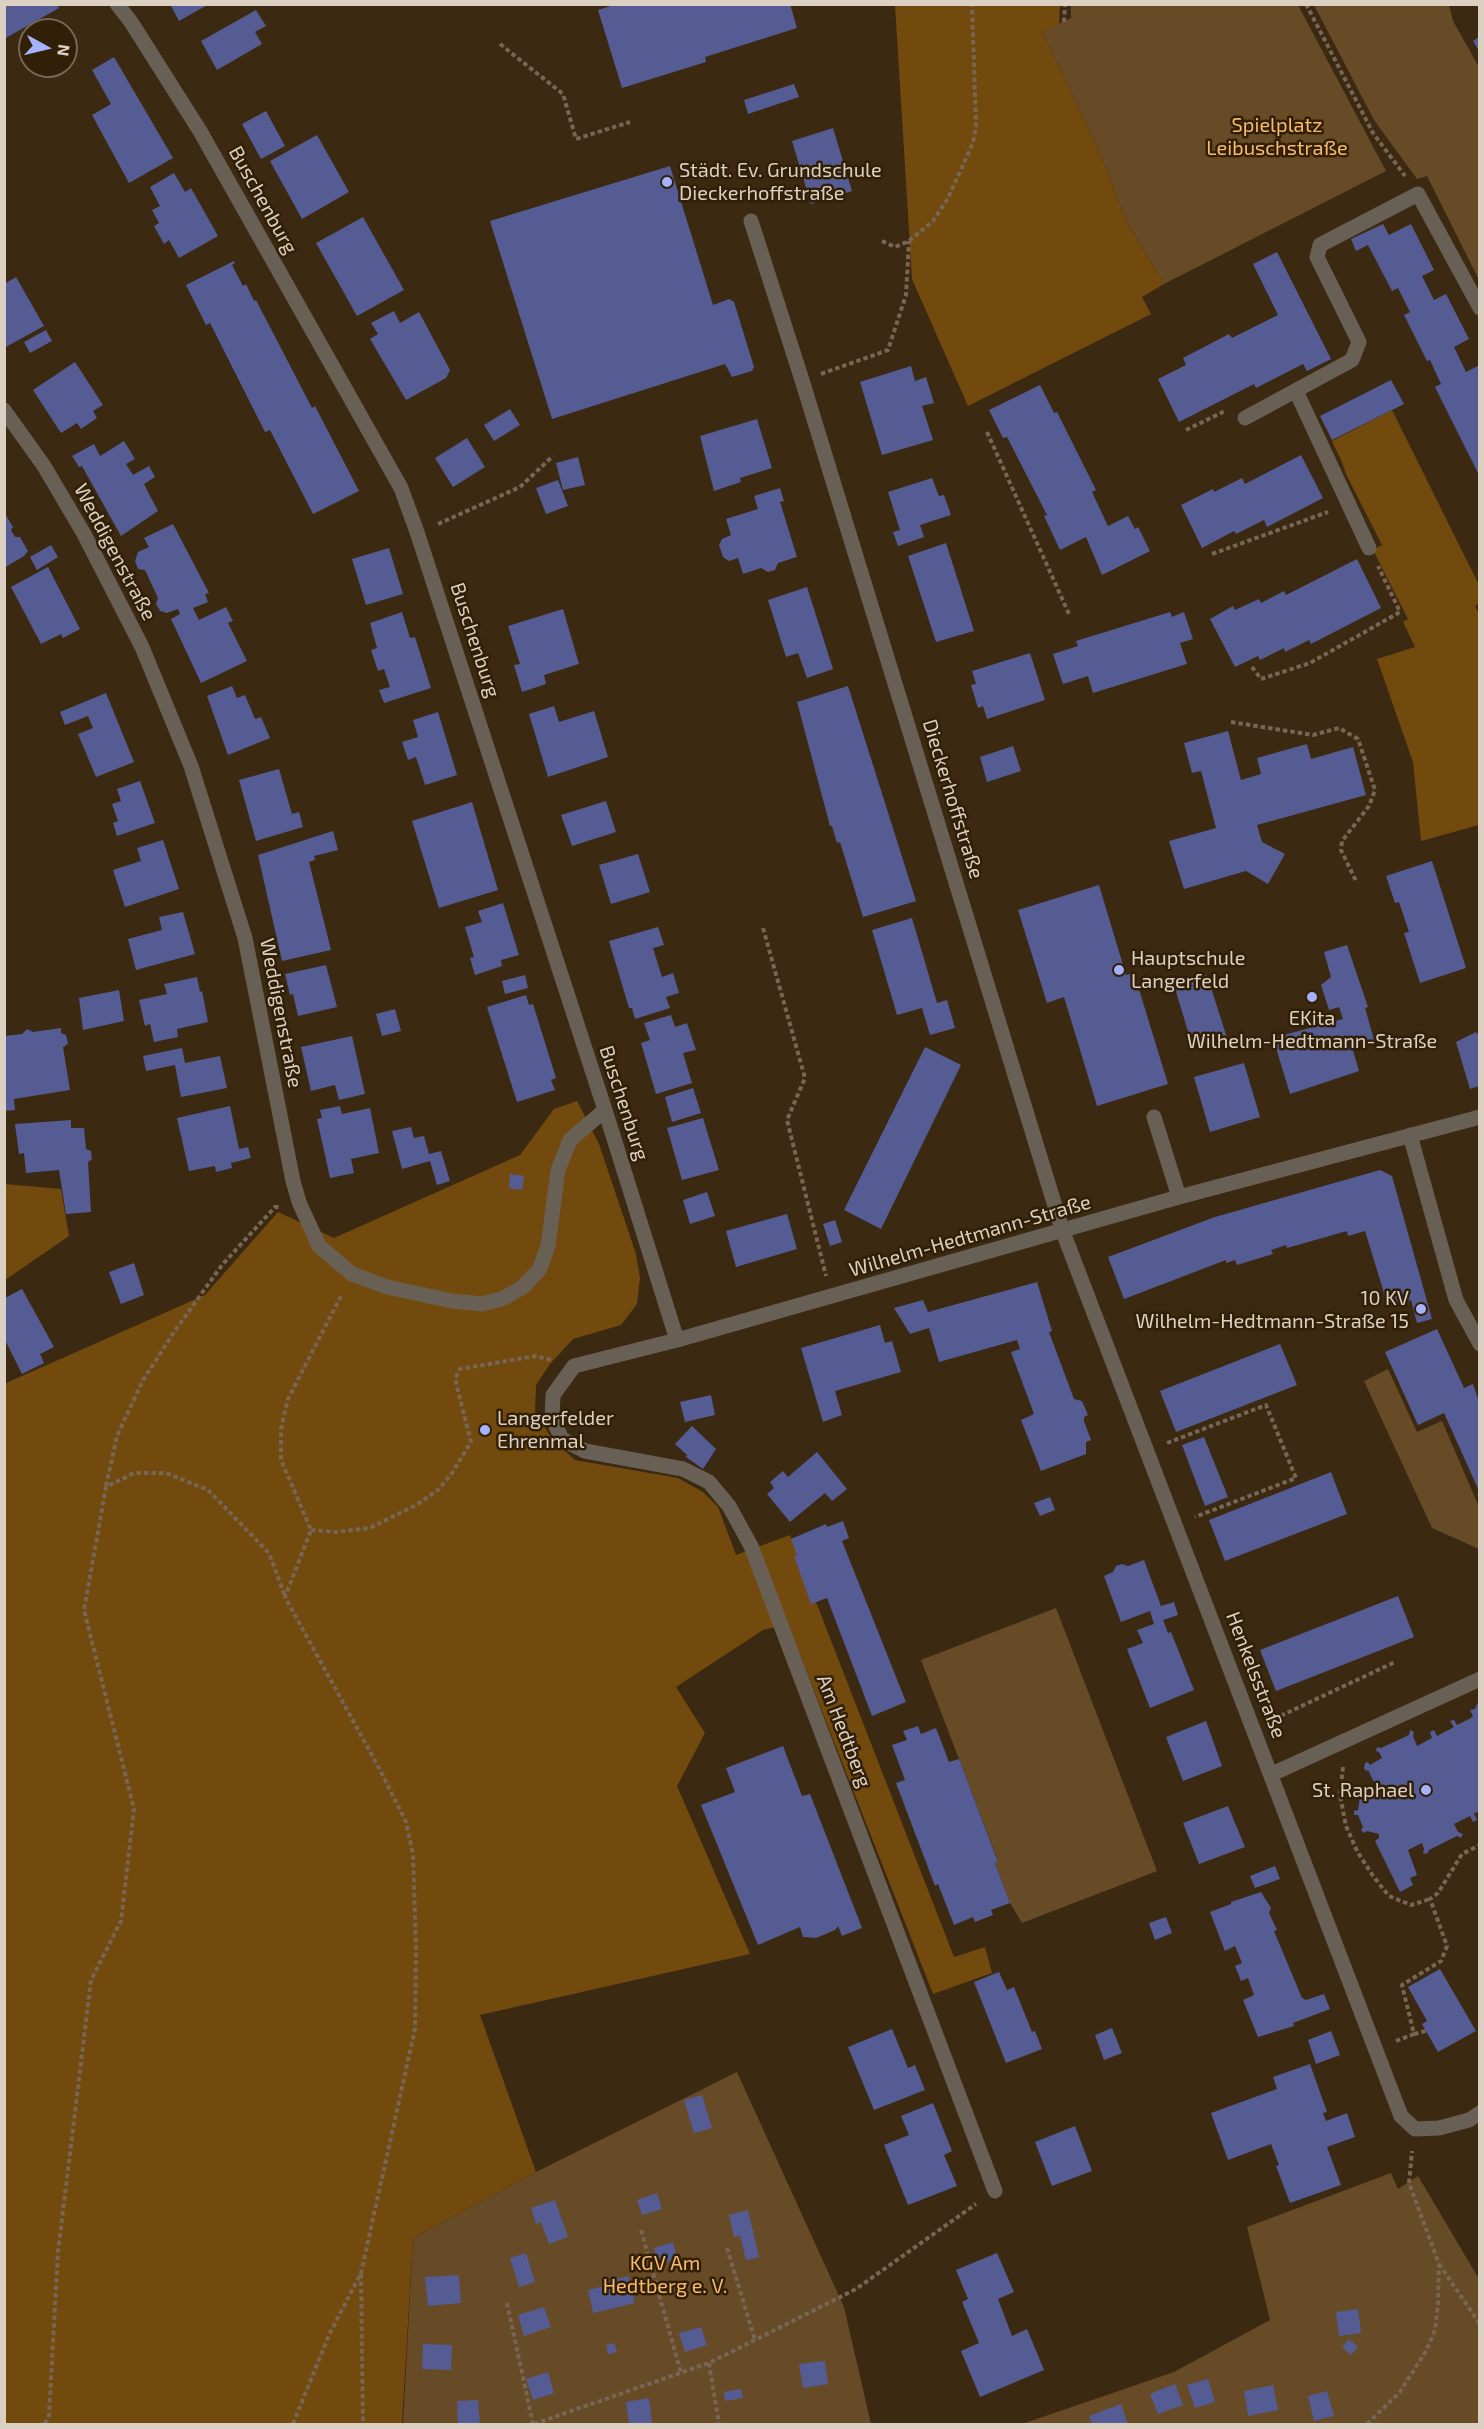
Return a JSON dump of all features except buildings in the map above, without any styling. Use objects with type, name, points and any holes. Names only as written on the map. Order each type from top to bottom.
[{"type":"street","name":"Buschenburg","points":[[117,4],[131,22],[200,131],[401,488],[605,1110],[677,1340]]},
{"type":"street","points":[[1245,418],[1352,360],[1359,342],[1317,256],[1320,245],[1418,194],[1479,308]]},
{"type":"street","name":"Dieckerhoffstraße","points":[[751,221],[802,380],[1063,1232]]},
{"type":"street","points":[[1296,391],[1369,548]]},
{"type":"street","name":"Weddigenstraße","points":[[4,410],[44,466],[84,534],[142,647],[191,766],[245,938],[299,1202],[320,1246],[352,1274],[387,1287],[452,1301],[481,1304],[502,1299],[523,1287],[539,1270],[548,1246],[558,1170],[570,1140],[605,1110]]},
{"type":"street","points":[[1154,1117],[1179,1197]]},
{"type":"street","name":"Wilhelm-Hedtmann-Straße","points":[[574,1366],[832,1297],[1179,1197],[1479,1117]]},
{"type":"street","points":[[1410,1135],[1455,1300],[1479,1344]]},
{"type":"street","name":"Henkelsstraße","points":[[1063,1232],[1377,2048],[1401,2116],[1415,2129]]},
{"type":"street","name":"Am Hedtberg","points":[[574,1366],[553,1395],[552,1418],[562,1439],[585,1451],[683,1469],[709,1482],[729,1506],[751,1546],[995,2191]]},
{"type":"street","points":[[1272,1774],[1479,1679]]},
{"type":"street","points":[[1415,2129],[1439,2128],[1469,2120],[1479,2113]]},
{"type":"path","points":[[882,241],[895,247],[909,241],[933,221],[947,200],[973,143],[975,126],[972,4]]},
{"type":"path","points":[[1064,22],[1065,4]]},
{"type":"path","points":[[1306,4],[1373,133],[1418,194]]},
{"type":"path","points":[[500,44],[563,94],[576,139],[630,122]]},
{"type":"path","points":[[802,380],[888,350],[906,295],[909,241]]},
{"type":"path","points":[[1186,430],[1226,410],[1245,418]]},
{"type":"path","points":[[987,432],[1069,614]]},
{"type":"path","points":[[417,532],[520,487],[553,456]]},
{"type":"path","points":[[1212,554],[1348,505]]},
{"type":"path","points":[[1252,667],[1261,679],[1310,663],[1400,612],[1369,548]]},
{"type":"path","points":[[1231,722],[1313,735],[1339,728],[1358,740],[1375,790],[1369,806],[1342,841],[1341,850],[1357,883]]},
{"type":"path","points":[[763,928],[805,1078],[787,1120],[832,1297]]},
{"type":"path","points":[[45,2424],[49,2416],[58,2252],[91,1980],[121,1921],[134,1809],[84,1610],[106,1487],[117,1436],[142,1382],[174,1332],[222,1265],[275,1208],[299,1202]]},
{"type":"path","points":[[285,1597],[311,1530],[281,1460],[281,1429],[288,1398],[352,1274]]},
{"type":"path","points":[[311,1530],[336,1532],[370,1528],[416,1505],[438,1490],[452,1473],[471,1442],[455,1379],[460,1369],[536,1356],[574,1366]]},
{"type":"path","points":[[1147,1451],[1266,1405],[1296,1478],[1175,1524]]},
{"type":"path","points":[[106,1487],[134,1473],[166,1473],[208,1490],[269,1553],[285,1597],[406,1822],[413,1854],[416,1948],[415,2030],[361,2273],[363,2424]]},
{"type":"path","points":[[1254,1728],[1395,1662]]},
{"type":"path","points":[[1350,1740],[1343,1768],[1340,1795],[1346,1826],[1372,1876],[1389,1896],[1412,1905],[1430,1899],[1438,1893],[1462,1854],[1479,1845]]},
{"type":"path","points":[[1414,2034],[1402,1985],[1441,1961],[1447,1946],[1430,1899]]},
{"type":"path","points":[[1377,2048],[1426,2031]]},
{"type":"path","points":[[1415,2129],[1409,2183],[1439,2264],[1479,2324]]},
{"type":"path","points":[[507,2303],[533,2424],[709,2363],[755,2340],[856,2289],[995,2191]]},
{"type":"path","points":[[641,2230],[681,2373]]},
{"type":"path","points":[[727,2248],[755,2340]]},
{"type":"path","points":[[1367,2424],[1400,2391],[1426,2352],[1435,2330],[1439,2264]]},
{"type":"path","points":[[294,2424],[329,2335],[361,2273]]},
{"type":"path","points":[[709,2363],[719,2424]]},
{"type":"green space","name":"Spielplatz Leibuschstraße","points":[[1071,5],[1298,5],[1386,171],[1164,284],[1127,222],[1099,151],[1042,32],[1071,18]]},
{"type":"green space","points":[[1314,5],[1449,5],[1453,21],[1479,67],[1479,280],[1427,176],[1417,179],[1374,120]]},
{"type":"green space","points":[[1388,1369],[1417,1432],[1442,1421],[1479,1507],[1479,1549],[1432,1528],[1364,1381]]},
{"type":"green space","points":[[1056,1608],[1157,1871],[1022,1923],[1010,1903],[995,1863],[998,1861],[921,1660]]},
{"type":"green space","name":"KGV Am Hedtberg e. V.","points":[[737,2072],[844,2307],[871,2424],[403,2424],[413,2238],[536,2172]]},
{"type":"green space","points":[[1391,2173],[1398,2189],[1418,2176],[1479,2279],[1479,2424],[1022,2424],[1174,2372],[1270,2320],[1247,2227]]},
{"type":"shaded area","points":[[895,5],[1060,5],[1059,25],[1042,32],[1099,151],[1127,222],[1164,284],[1142,297],[1151,314],[968,406],[912,279]]},
{"type":"shaded area","points":[[1392,410],[1479,585],[1479,603],[1475,606],[1480,616],[1479,825],[1421,841],[1413,762],[1377,659],[1415,647],[1403,622],[1408,619],[1373,550],[1382,545],[1332,441]]},
{"type":"shaded area","points":[[577,1101],[599,1144],[636,1254],[640,1278],[637,1304],[621,1325],[573,1339],[550,1364],[536,1385],[535,1411],[552,1439],[575,1460],[678,1478],[703,1492],[718,1507],[736,1555],[790,1535],[954,1957],[985,1947],[992,1973],[933,1994],[788,1624],[763,1630],[676,1687],[705,1733],[677,1786],[750,1954],[480,2015],[536,2172],[413,2238],[402,2424],[5,2424],[4,1384],[205,1295],[278,1212],[334,1238],[520,1155],[554,1109]]},
{"type":"shaded area","points":[[5,1184],[61,1189],[69,1236],[5,1280]]},
{"type":"place","name":"Städt. Ev. Grundschule Dieckerhoffstraße","points":[[667,182]]},
{"type":"place","name":"Hauptschule Langerfeld","points":[[1119,970]]},
{"type":"place","name":"EKita Wilhelm-Hedtmann-Straße","points":[[1312,997]]},
{"type":"place","name":"10 KV Wilhelm-Hedtmann-Straße 15","points":[[1421,1309]]},
{"type":"place","name":"Langerfelder Ehrenmal","points":[[485,1430]]},
{"type":"place","name":"St. Raphael","points":[[1426,1790]]}]
